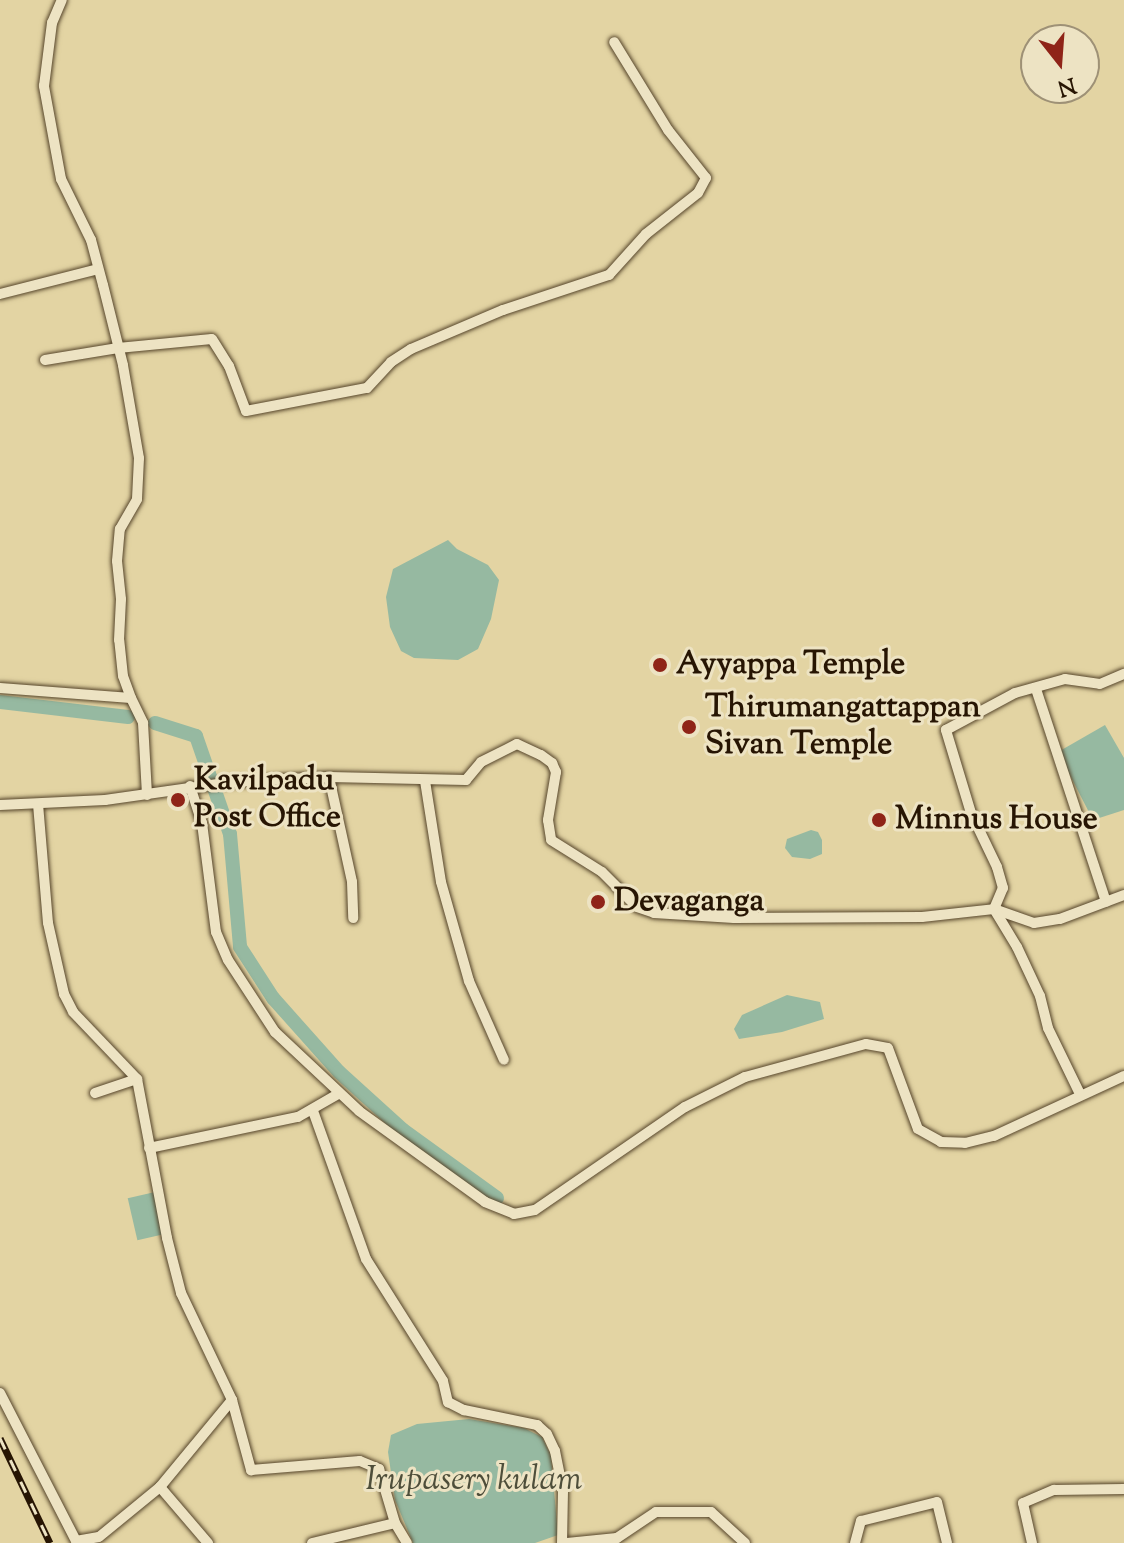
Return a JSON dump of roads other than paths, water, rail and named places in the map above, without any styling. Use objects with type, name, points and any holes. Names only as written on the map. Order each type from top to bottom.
[{"type":"street","points":[[62,0],[52,23],[44,86],[61,179],[91,240],[118,348],[139,458],[137,499],[120,529],[117,561],[123,676],[143,723],[147,795]]},
{"type":"street","points":[[45,360],[118,348],[212,339],[229,366],[246,411],[367,388],[391,362],[411,349],[503,310],[609,275],[646,234],[698,193],[706,178],[668,130],[614,42]]},
{"type":"street","points":[[0,294],[98,269]]},
{"type":"street","points":[[994,909],[1003,888],[997,867],[971,813],[946,730],[1015,693],[1065,679],[1100,684],[1124,674]]},
{"type":"street","points":[[0,688],[131,698]]},
{"type":"street","points":[[1036,689],[1106,902]]},
{"type":"street","points":[[0,805],[147,795],[190,786],[329,777],[466,780],[481,762],[517,744],[541,755],[552,763],[556,772],[548,820],[551,840],[602,872],[637,907],[654,913],[734,918],[930,917],[994,909],[1034,923],[1060,919],[1124,895]]},
{"type":"street","points":[[329,777],[352,882],[353,918]]},
{"type":"street","points":[[425,781],[441,882],[469,981],[504,1060]]},
{"type":"street","points":[[190,786],[202,823],[216,932],[228,960],[275,1032],[338,1094],[485,1202],[514,1214],[535,1210],[685,1107],[745,1077],[866,1044],[888,1048],[918,1129],[941,1142],[965,1143],[994,1136],[1124,1076]]},
{"type":"street","points":[[38,804],[48,923],[64,994],[73,1012],[137,1079],[181,1293],[232,1400],[251,1470],[360,1461],[379,1469],[395,1523],[407,1543]]},
{"type":"street","points":[[994,909],[1017,947],[1040,996],[1048,1028],[1080,1094]]},
{"type":"street","points":[[95,1093],[137,1079]]},
{"type":"street","points":[[149,1148],[313,1111],[338,1094]]},
{"type":"street","points":[[313,1111],[366,1259],[443,1381],[448,1402],[464,1410],[537,1425],[547,1434],[555,1451],[563,1491],[564,1543],[617,1538],[656,1512],[711,1512],[745,1543]]},
{"type":"street","points":[[0,1393],[76,1541],[99,1537],[160,1487],[232,1400]]},
{"type":"street","points":[[160,1487],[208,1543]]},
{"type":"street","points":[[1032,1543],[1023,1503],[1054,1490],[1124,1489]]},
{"type":"street","points":[[855,1543],[861,1521],[937,1502],[947,1543]]},
{"type":"street","points":[[312,1543],[395,1523]]},
{"type":"water","points":[[448,540],[457,549],[488,565],[499,580],[491,619],[478,649],[458,660],[414,658],[401,651],[390,627],[386,597],[393,569]]},
{"type":"water","points":[[1105,725],[1124,758],[1124,810],[1093,820],[1058,752]]},
{"type":"water","points":[[811,830],[818,832],[822,840],[822,854],[810,859],[792,857],[785,848],[787,839]]},
{"type":"water","points":[[787,995],[820,1002],[824,1019],[782,1032],[739,1039],[734,1029],[742,1015]]},
{"type":"water","points":[[155,1192],[165,1234],[137,1240],[128,1198]]},
{"type":"water","name":"Irupasery kulam","points":[[469,1419],[524,1428],[542,1437],[551,1456],[558,1535],[535,1543],[413,1543],[395,1500],[388,1452],[391,1435],[417,1424]]},
{"type":"waterway","points":[[0,702],[128,717]]},
{"type":"waterway","points":[[155,723],[196,736],[230,834],[240,947],[273,998],[339,1072],[403,1130],[497,1198]]},
{"type":"railway","points":[[0,1438],[50,1543]]},
{"type":"place","name":"Ayyappa Temple","points":[[660,665]]},
{"type":"place","name":"Thirumangattappan Sivan Temple","points":[[689,727]]},
{"type":"place","name":"Kavilpadu Post Office","points":[[178,800]]},
{"type":"place","name":"Minnus House","points":[[879,820]]},
{"type":"place","name":"Devaganga","points":[[598,902]]}]
